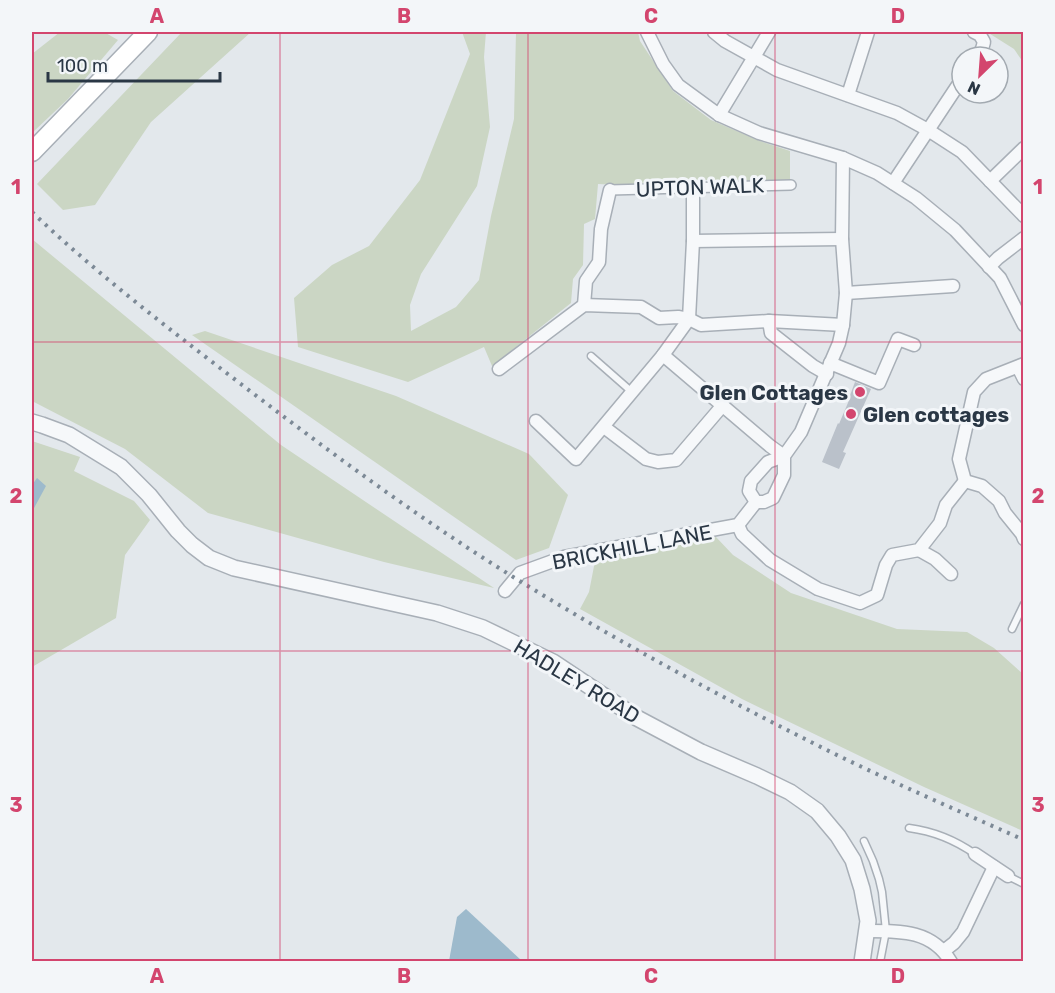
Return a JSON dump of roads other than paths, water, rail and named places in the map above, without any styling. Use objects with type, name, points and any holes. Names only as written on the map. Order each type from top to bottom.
[{"type":"main road","points":[[32,152],[148,32]]},
{"type":"street","points":[[647,32],[663,64],[678,85],[719,115],[759,133],[843,158],[877,173],[916,198],[955,230],[1000,278],[1023,325]]},
{"type":"street","points":[[714,32],[725,41],[777,70],[897,113],[928,130],[962,152],[1023,216]]},
{"type":"street","points":[[719,115],[769,32]]},
{"type":"street","points":[[848,95],[868,32]]},
{"type":"street","points":[[974,32],[980,35],[983,45]]},
{"type":"street","points":[[893,183],[950,97]]},
{"type":"street","points":[[990,181],[1023,148]]},
{"type":"street","name":"BRICKHILL LANE","points":[[756,502],[749,491],[751,481],[768,462],[784,456],[801,432],[839,343],[846,293],[842,239],[843,158]]},
{"type":"street","name":"UPTON WALK","points":[[609,190],[791,185]]},
{"type":"street","points":[[536,421],[576,459],[663,355],[689,319],[693,188]]},
{"type":"street","points":[[584,305],[586,281],[599,262],[601,229],[609,190]]},
{"type":"street","points":[[989,267],[1023,238]]},
{"type":"street","points":[[693,241],[842,239]]},
{"type":"street","points":[[846,293],[953,286]]},
{"type":"street","points":[[499,369],[584,305],[641,307],[659,318],[678,317],[701,325],[769,321],[843,325]]},
{"type":"street","points":[[769,321],[771,333],[813,366],[828,368],[879,383],[898,339],[914,345]]},
{"type":"street","points":[[663,355],[784,456]]},
{"type":"street","points":[[965,481],[959,459],[974,392],[986,379],[1021,366],[1023,379]]},
{"type":"street","points":[[604,427],[646,459],[658,462],[676,460],[723,405]]},
{"type":"street","name":"HADLEY ROAD","points":[[32,422],[69,435],[121,467],[148,495],[177,531],[209,558],[234,568],[436,613],[483,627],[553,662],[636,718],[701,752],[790,792],[817,811],[838,836],[853,860],[862,889],[868,921],[862,962]]},
{"type":"street","name":"BRICKHILL LANE","points":[[756,502],[764,502],[772,498],[784,475],[784,456]]},
{"type":"street","points":[[965,481],[982,486],[999,501],[1005,513],[1023,535]]},
{"type":"street","points":[[919,550],[940,523],[946,505],[965,481]]},
{"type":"street","name":"BRICKHILL LANE","points":[[505,591],[520,573],[564,557],[738,525],[756,502]]},
{"type":"street","points":[[738,525],[742,534],[770,560],[818,589],[860,603],[877,595],[892,555],[919,550],[935,559],[951,574]]},
{"type":"street","points":[[975,854],[1008,876]]},
{"type":"street","points":[[867,931],[886,930],[915,934],[926,938],[948,956],[963,932],[994,867]]},
{"type":"lane","points":[[591,356],[632,392]]},
{"type":"lane","points":[[1012,629],[1023,604]]},
{"type":"lane","points":[[909,828],[959,844],[975,854]]},
{"type":"lane","points":[[864,841],[879,879],[886,930],[880,962]]},
{"type":"lane","points":[[1008,876],[1023,884]]},
{"type":"water","points":[[37,478],[46,486],[32,510],[32,485]]},
{"type":"water","points":[[466,909],[522,961],[449,961],[457,917]]},
{"type":"railway","points":[[32,212],[105,277],[233,378],[375,484],[485,559],[592,624],[732,701],[858,765],[1024,840]]},
{"type":"place","name":"Glen Cottages","points":[[860,392]]},
{"type":"place","name":"Glen cottages","points":[[851,414]]}]
